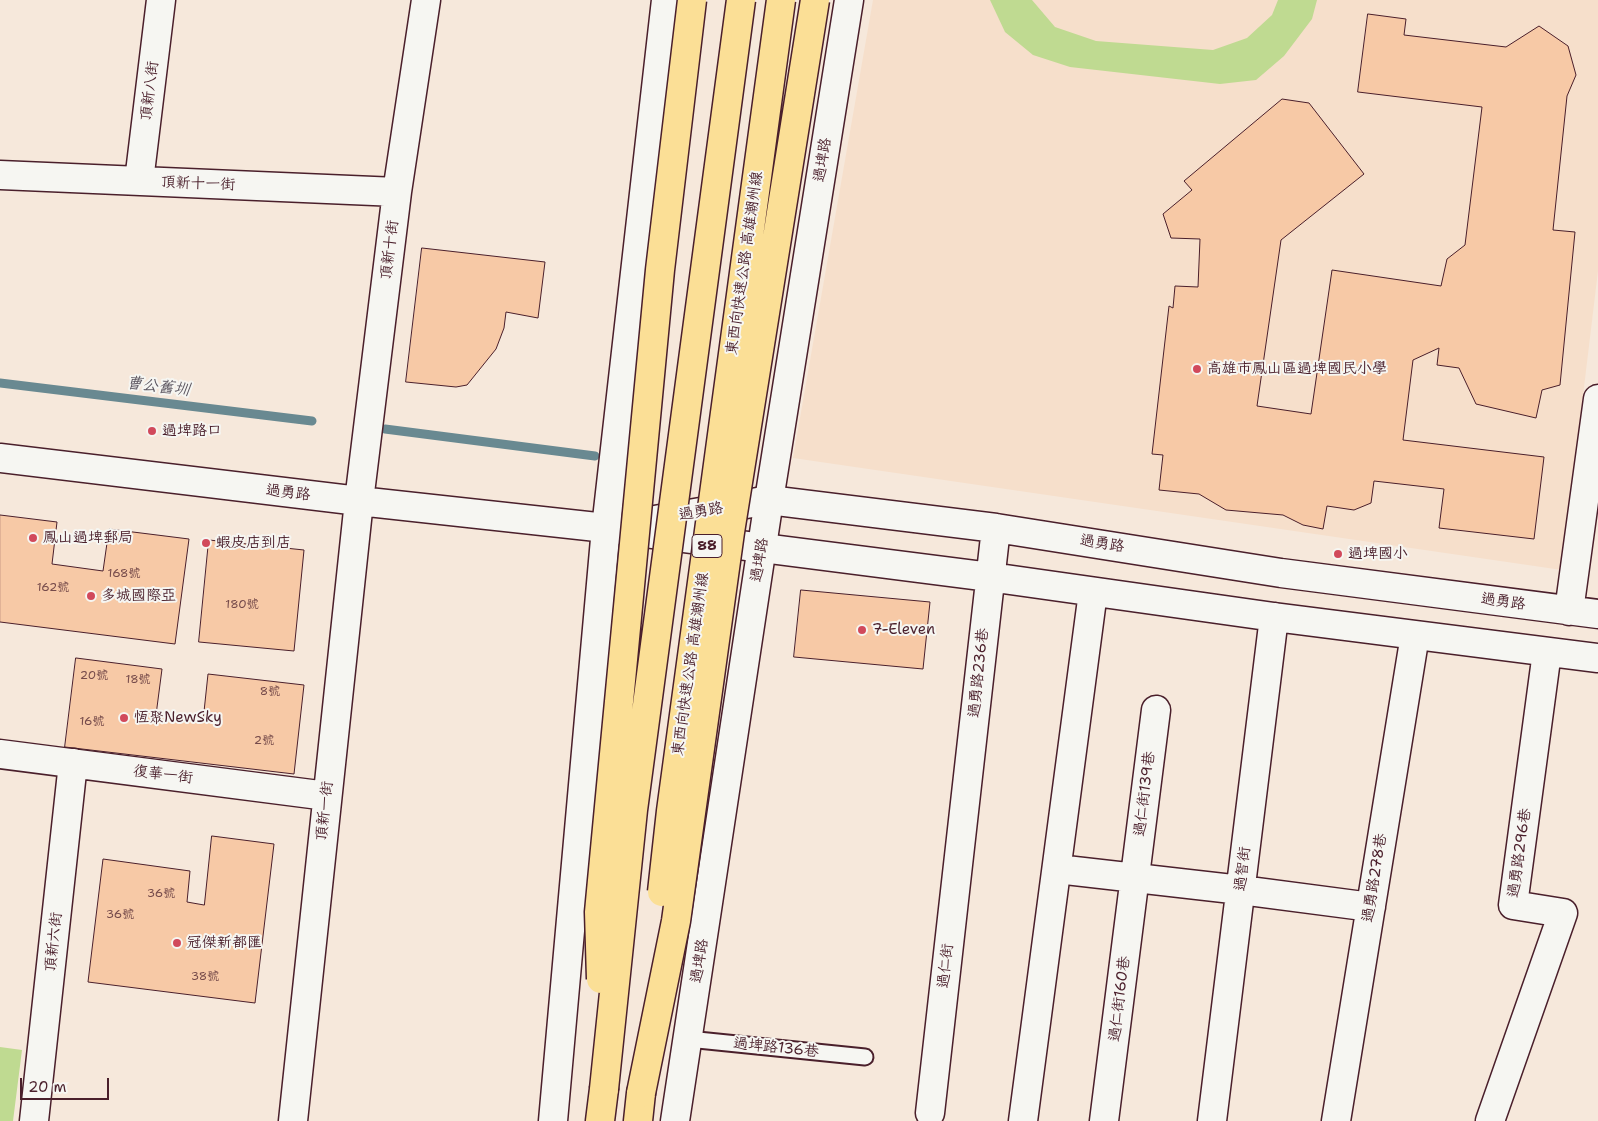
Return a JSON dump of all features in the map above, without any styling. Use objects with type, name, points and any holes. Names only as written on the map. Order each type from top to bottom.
[{"type":"highway","points":[[604,1089],[599,912],[660,270],[692,0]]},
{"type":"highway","name":"88","points":[[600,1121],[633,810],[741,0]]},
{"type":"highway","name":"東西向快速公路 高雄潮州線","points":[[638,1121],[671,811],[781,0]]},
{"type":"highway","points":[[641,1093],[676,921],[730,532],[815,0]]},
{"type":"street","name":"頂新八街","points":[[139,181],[161,0]]},
{"type":"street","name":"頂新十街","points":[[359,501],[397,192],[426,0]]},
{"type":"street","points":[[553,1121],[606,528],[666,0]]},
{"type":"street","name":"過埤路","points":[[675,1121],[769,500],[849,0]]},
{"type":"street","name":"頂新十一街","points":[[0,175],[397,192]]},
{"type":"street","points":[[1569,611],[1598,399]]},
{"type":"street","name":"過勇路","points":[[0,458],[359,501],[606,528],[990,577],[1274,618],[1598,658]]},
{"type":"street","name":"過勇路","points":[[606,528],[769,500],[996,528],[1281,573],[1598,614]]},
{"type":"street","name":"頂新一街","points":[[293,1121],[359,501]]},
{"type":"street","name":"過勇路236巷","points":[[963,819],[996,528]]},
{"type":"street","points":[[1023,1121],[1093,592]]},
{"type":"street","name":"過智街","points":[[1212,1121],[1274,618]]},
{"type":"street","name":"過勇路278巷","points":[[1336,1121],[1415,635]]},
{"type":"street","name":"過勇路296巷","points":[[1490,1121],[1563,913],[1513,905],[1547,652]]},
{"type":"street","name":"過仁街139巷","points":[[1135,878],[1156,710]]},
{"type":"street","name":"復華一街","points":[[0,754],[327,796]]},
{"type":"street","name":"頂新六街","points":[[34,1121],[73,763]]},
{"type":"street","name":"過仁街","points":[[930,1113],[963,819]]},
{"type":"street","points":[[1056,869],[1241,890],[1371,908]]},
{"type":"street","name":"過仁街160巷","points":[[1104,1121],[1135,878]]},
{"type":"lane","name":"過埤路136巷","points":[[688,1039],[865,1057]]},
{"type":"shaded area","name":"高雄市鳳山區過埤國民小學","points":[[873,0],[1598,0],[1598,271],[1562,570],[793,458]]},
{"type":"green space","points":[[990,0],[1032,0],[1055,27],[1096,41],[1213,50],[1247,38],[1272,15],[1278,0],[1317,0],[1312,19],[1284,56],[1256,80],[1220,84],[1070,67],[1033,55],[1005,32]]},
{"type":"green space","points":[[0,1047],[22,1050],[13,1121],[0,1121]]},
{"type":"building","points":[[1368,14],[1406,19],[1404,35],[1506,47],[1539,26],[1568,46],[1576,75],[1567,96],[1553,230],[1575,232],[1560,385],[1542,390],[1536,418],[1476,404],[1459,368],[1437,365],[1439,348],[1413,360],[1403,440],[1544,457],[1534,539],[1439,528],[1444,489],[1374,481],[1371,503],[1354,510],[1327,506],[1323,529],[1303,525],[1283,515],[1226,510],[1199,494],[1159,490],[1163,455],[1152,454],[1169,306],[1173,308],[1175,286],[1198,287],[1200,239],[1171,238],[1163,214],[1192,190],[1184,181],[1282,99],[1309,103],[1364,174],[1281,240],[1257,406],[1311,414],[1332,270],[1441,286],[1447,259],[1465,245],[1482,107],[1358,92]]},
{"type":"building","points":[[422,248],[545,262],[538,318],[506,312],[504,328],[496,349],[467,385],[456,387],[406,382]]},
{"type":"building","name":"多城國際亞","points":[[0,515],[57,522],[52,564],[103,571],[109,529],[189,539],[175,644],[0,622]]},
{"type":"building","name":"多城國際亞","points":[[209,540],[304,550],[294,651],[199,642]]},
{"type":"building","name":"7-Eleven","points":[[801,590],[930,602],[923,669],[794,657]]},
{"type":"building","name":"恆聚NewSky","points":[[76,658],[162,669],[156,715],[203,721],[208,674],[304,685],[294,774],[65,747]]},
{"type":"building","name":"冠傑新都匯","points":[[212,836],[274,844],[255,1003],[88,982],[103,859],[190,871],[187,902],[204,905]]},
{"type":"waterway","name":"曹公舊圳","points":[[0,383],[312,421]]},
{"type":"waterway","name":"曹公舊圳","points":[[385,429],[595,456]]},
{"type":"place","name":"高雄市鳳山區過埤國民小學","points":[[1197,369]]},
{"type":"place","name":"過埤路口","points":[[152,431]]},
{"type":"place","name":"鳳山過埤郵局","points":[[33,538]]},
{"type":"place","name":"蝦皮店到店","points":[[206,543]]},
{"type":"place","name":"過埤國小","points":[[1338,554]]},
{"type":"place","name":"多城國際亞","points":[[91,596]]},
{"type":"place","name":"7-Eleven","points":[[862,630]]},
{"type":"place","name":"恆聚NewSky","points":[[124,718]]},
{"type":"place","name":"冠傑新都匯","points":[[177,943]]}]
